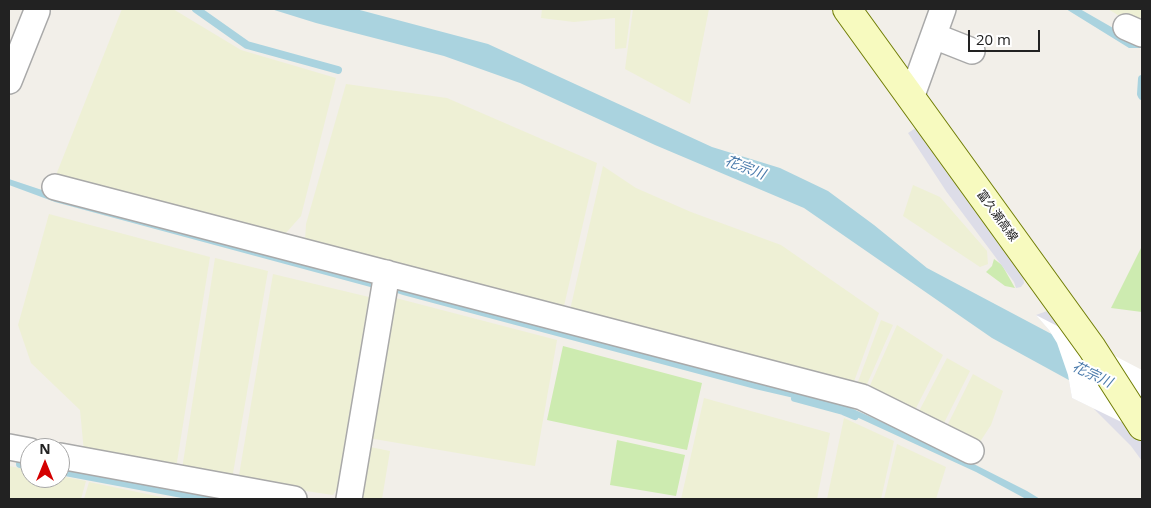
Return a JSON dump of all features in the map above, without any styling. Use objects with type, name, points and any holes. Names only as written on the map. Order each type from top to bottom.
[{"type":"main road","name":"富久瀬高線","points":[[847,9],[1092,348],[1141,424]]},
{"type":"street","points":[[911,98],[943,9]]},
{"type":"street","points":[[9,81],[36,11]]},
{"type":"street","points":[[934,36],[972,51]]},
{"type":"street","points":[[55,187],[862,397],[971,451]]},
{"type":"street","points":[[349,499],[387,273]]},
{"type":"street","points":[[70,458],[294,499]]},
{"type":"green space","points":[[122,9],[173,9],[241,50],[336,78],[301,216],[286,233],[56,175]]},
{"type":"green space","points":[[542,9],[631,9],[626,48],[615,49],[615,18],[574,22],[541,18]]},
{"type":"green space","points":[[633,9],[709,9],[690,104],[625,69]]},
{"type":"green space","points":[[1108,9],[1142,9],[1139,28]]},
{"type":"green space","points":[[346,84],[447,98],[597,163],[564,306],[305,241],[306,224]]},
{"type":"green space","points":[[603,166],[636,188],[691,212],[781,245],[879,313],[852,387],[570,310]]},
{"type":"green space","points":[[913,185],[940,197],[987,251],[988,264],[980,267],[903,216]]},
{"type":"green space","points":[[49,214],[210,257],[176,468],[84,452],[80,410],[31,363],[18,325]]},
{"type":"green space","points":[[1142,246],[1142,312],[1111,308]]},
{"type":"green space","points":[[215,258],[268,271],[232,479],[182,469]]},
{"type":"green space","points":[[994,259],[1002,265],[1015,288],[1005,286],[986,272],[992,266]]},
{"type":"green space","points":[[273,274],[369,297],[337,489],[333,495],[238,481]]},
{"type":"green space","points":[[392,297],[557,340],[535,466],[368,438]]},
{"type":"green space","points":[[881,320],[893,325],[864,391],[856,387]]},
{"type":"green space","points":[[897,325],[943,355],[914,412],[867,392]]},
{"type":"green space","points":[[563,346],[702,383],[687,450],[547,420]]},
{"type":"green space","points":[[947,358],[970,371],[942,427],[917,415]]},
{"type":"green space","points":[[973,374],[1003,391],[991,425],[976,448],[945,430]]},
{"type":"green space","points":[[704,398],[830,433],[817,499],[681,499]]},
{"type":"green space","points":[[844,418],[894,441],[881,499],[827,499]]},
{"type":"green space","points":[[617,440],[685,455],[676,496],[610,485]]},
{"type":"green space","points":[[897,444],[946,467],[936,499],[884,499]]},
{"type":"green space","points":[[365,446],[390,451],[382,499],[355,499]]},
{"type":"green space","points":[[9,466],[20,468],[20,488],[70,488],[70,478],[86,481],[81,499],[9,499]]},
{"type":"green space","points":[[89,482],[171,499],[84,499]]},
{"type":"shaded area","points":[[917,127],[1023,277],[1024,283],[1021,287],[1016,288],[1014,282],[946,191],[908,133]]},
{"type":"shaded area","points":[[1047,311],[1061,327],[1142,442],[1142,461],[1131,446],[1093,408],[1072,398],[1068,375],[1057,343],[1036,315]]},
{"type":"water","name":"花宗川","points":[[271,9],[356,9],[488,44],[712,147],[780,168],[828,191],[927,268],[1142,382],[1109,402],[992,338],[804,208],[655,145],[520,83],[444,56],[316,23]]},
{"type":"water","points":[[1066,9],[1080,9],[1134,40],[1142,14],[1142,48],[1129,48]]},
{"type":"water","points":[[9,179],[51,193],[374,281],[374,288],[55,202],[9,185]]},
{"type":"water","points":[[397,286],[842,404],[956,455],[1040,499],[1026,499],[976,472],[837,408],[755,389],[403,295],[394,292]]},
{"type":"pier","points":[[1036,315],[1142,370],[1142,432],[1072,398],[1068,375],[1057,343]]},
{"type":"waterway","points":[[196,9],[247,45],[338,70]]},
{"type":"waterway","points":[[1142,79],[1142,96]]},
{"type":"waterway","points":[[795,398],[855,416]]},
{"type":"waterway","points":[[70,473],[209,499]]}]
